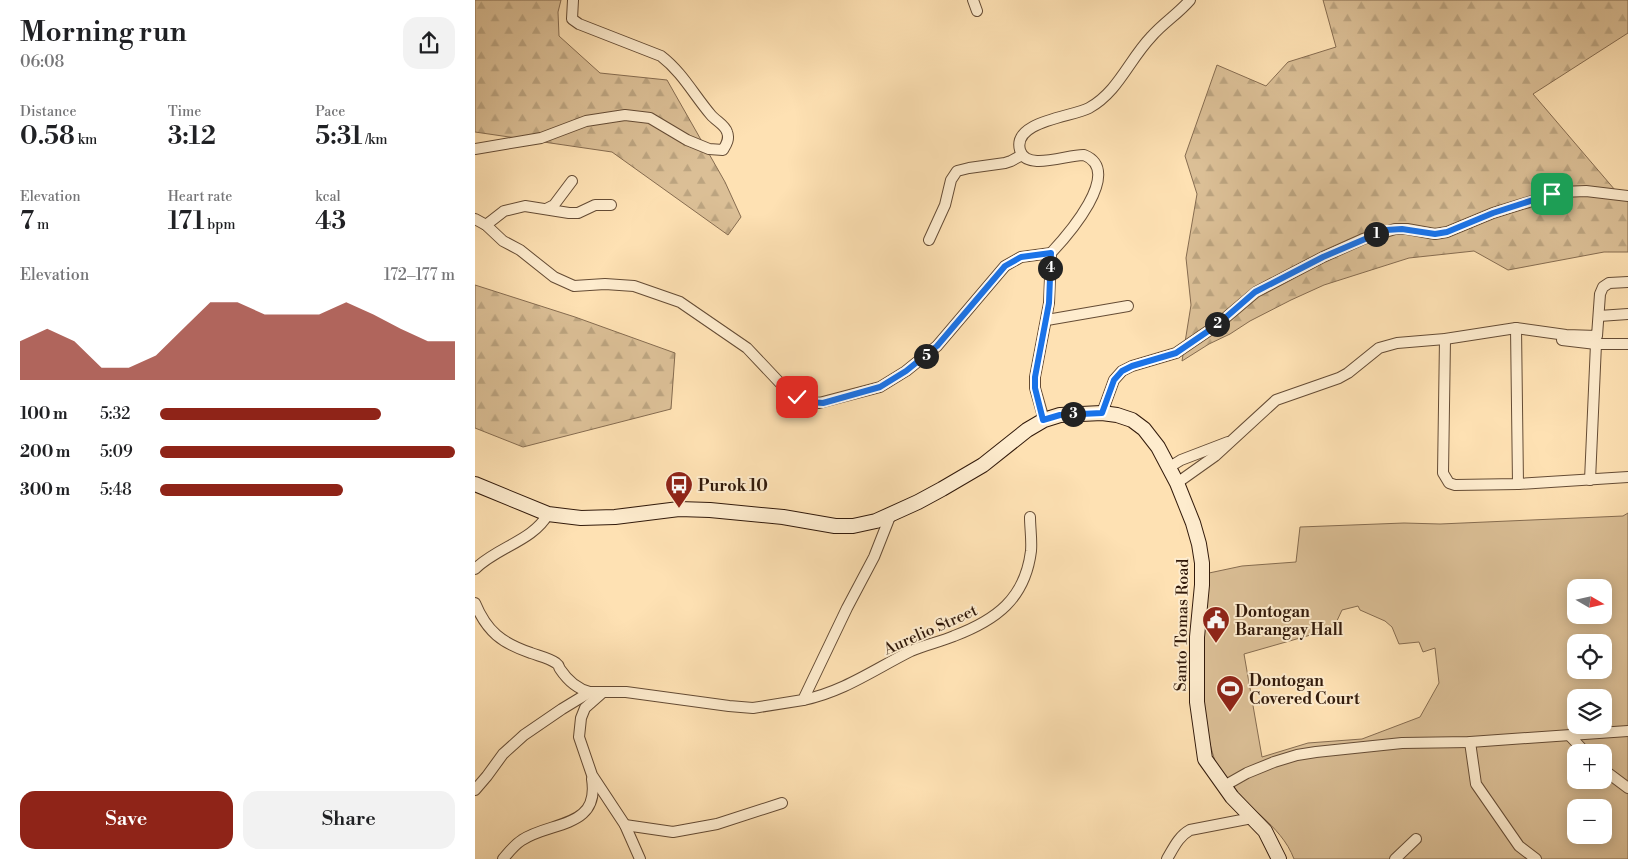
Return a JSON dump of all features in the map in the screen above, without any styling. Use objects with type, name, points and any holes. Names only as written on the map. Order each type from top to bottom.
[{"type":"street","points":[[475,149],[541,138],[586,121],[625,115],[650,118],[687,140],[709,148],[723,150],[725,147],[728,139],[727,131],[712,116],[670,63],[661,56],[579,24],[572,19],[573,0]]},
{"type":"street","points":[[973,0],[977,11]]},
{"type":"street","points":[[1043,420],[1035,388],[1035,377],[1047,320],[1051,253],[1070,232],[1092,199],[1097,185],[1096,167],[1084,155],[1038,161],[1027,158],[1022,155],[1019,142],[1025,131],[1037,124],[1080,112],[1099,101],[1113,89],[1139,50],[1161,27],[1181,11],[1190,0]]},
{"type":"street","points":[[929,240],[945,206],[951,180],[957,171],[1005,163],[1022,155]]},
{"type":"street","points":[[545,209],[554,205],[572,181]]},
{"type":"street","points":[[1102,413],[1114,380],[1122,371],[1132,366],[1176,353],[1217,325],[1255,292],[1363,239],[1395,229],[1435,234],[1447,232],[1493,213],[1561,192],[1628,196]]},
{"type":"street","points":[[487,225],[504,211],[515,207],[525,206],[578,213],[595,204],[611,205]]},
{"type":"street","points":[[475,219],[487,225],[503,241],[520,250],[554,277],[575,286],[605,284],[634,286],[680,302],[747,348],[781,384],[797,397],[809,402],[823,403],[880,387],[906,371],[937,346],[1005,266],[1021,257],[1051,253]]},
{"type":"street","points":[[1177,483],[1215,456],[1276,400],[1339,378],[1379,348],[1414,340],[1445,339],[1516,331],[1597,336],[1600,294],[1603,286],[1628,282]]},
{"type":"street","points":[[1047,320],[1128,306]]},
{"type":"street","points":[[1599,316],[1628,314]]},
{"type":"street","points":[[1516,331],[1596,344],[1628,344]]},
{"type":"street","points":[[1516,331],[1518,484]]},
{"type":"street","points":[[1445,339],[1443,473],[1449,483],[1455,486],[1518,484],[1628,477]]},
{"type":"street","points":[[1590,480],[1596,344]]},
{"type":"street","name":"Santo Tomas Road","points":[[475,484],[548,514],[581,518],[679,509],[783,517],[835,526],[861,524],[876,521],[918,502],[983,465],[1027,430],[1043,420],[1060,415],[1102,413],[1132,420],[1144,429],[1158,447],[1177,483],[1193,523],[1202,563],[1196,658],[1200,725],[1205,759],[1232,798],[1265,831],[1279,859]]},
{"type":"street","points":[[1168,468],[1181,460],[1234,440]]},
{"type":"street","points":[[475,569],[502,548],[528,535],[543,524],[548,514]]},
{"type":"street","points":[[803,700],[847,608],[874,557],[891,514]]},
{"type":"street","name":"Aurelio Street","points":[[590,692],[627,692],[753,708],[803,700],[842,688],[913,650],[984,624],[1008,606],[1021,586],[1027,572],[1031,550],[1030,517]]},
{"type":"street","points":[[475,603],[482,618],[498,638],[507,644],[548,658],[558,664],[576,687],[590,692]]},
{"type":"street","points":[[475,790],[503,754],[540,725],[590,692]]},
{"type":"street","points":[[503,859],[522,839],[571,822],[585,811],[590,803],[594,789],[592,775],[579,737],[579,728],[585,708],[602,693]]},
{"type":"street","points":[[1224,786],[1247,773],[1297,755],[1402,743],[1470,742],[1628,731]]},
{"type":"street","points":[[1570,736],[1578,744]]},
{"type":"street","points":[[1470,742],[1476,784],[1519,846],[1536,859]]},
{"type":"street","points":[[592,775],[625,825],[640,859]]},
{"type":"street","points":[[1612,776],[1628,788]]},
{"type":"street","points":[[625,825],[673,832],[717,824],[781,803]]},
{"type":"street","points":[[1167,859],[1178,840],[1184,833],[1190,830],[1252,818]]},
{"type":"street","points":[[1395,859],[1416,839]]},
{"type":"green space","points":[[475,0],[561,0],[558,12],[559,36],[600,73],[667,80],[725,182],[741,217],[728,235],[612,152],[475,132]]},
{"type":"green space","points":[[1323,0],[1628,0],[1628,33],[1533,94],[1615,190],[1628,192],[1628,252],[1604,252],[1508,270],[1474,251],[1409,258],[1324,285],[1250,321],[1182,361],[1191,305],[1186,258],[1197,194],[1185,156],[1217,65],[1266,86],[1288,62],[1336,47]]},
{"type":"green space","points":[[475,285],[575,317],[675,353],[671,409],[523,447],[475,428]]},
{"type":"green space","points":[[1628,513],[1628,859],[1294,859],[1280,835],[1240,797],[1222,776],[1215,760],[1208,734],[1201,681],[1202,627],[1209,573],[1242,566],[1296,562],[1300,527],[1404,523],[1440,524],[1623,516]],"holes":[[[1358,606],[1360,610],[1385,621],[1392,627],[1399,644],[1419,642],[1423,652],[1435,648],[1439,683],[1420,717],[1362,739],[1308,743],[1262,757],[1244,654],[1314,634],[1335,625],[1342,610]]]},
{"type":"place","name":"Purok 10","points":[[679,509]]},
{"type":"place","name":"Dontogan Barangay Hall","points":[[1216,644]]},
{"type":"place","name":"Dontogan Covered Court","points":[[1230,713]]},
{"type":"route","points":[[797,397],[809,402],[823,403],[880,387],[919,362],[937,346],[1005,266],[1021,257],[1051,253],[1049,303],[1035,377],[1035,388],[1043,420],[1060,415],[1102,413],[1114,380],[1122,371],[1132,366],[1176,353],[1217,325],[1255,292],[1323,257],[1386,230],[1407,229],[1430,234],[1447,232],[1493,213],[1552,194]]}]
